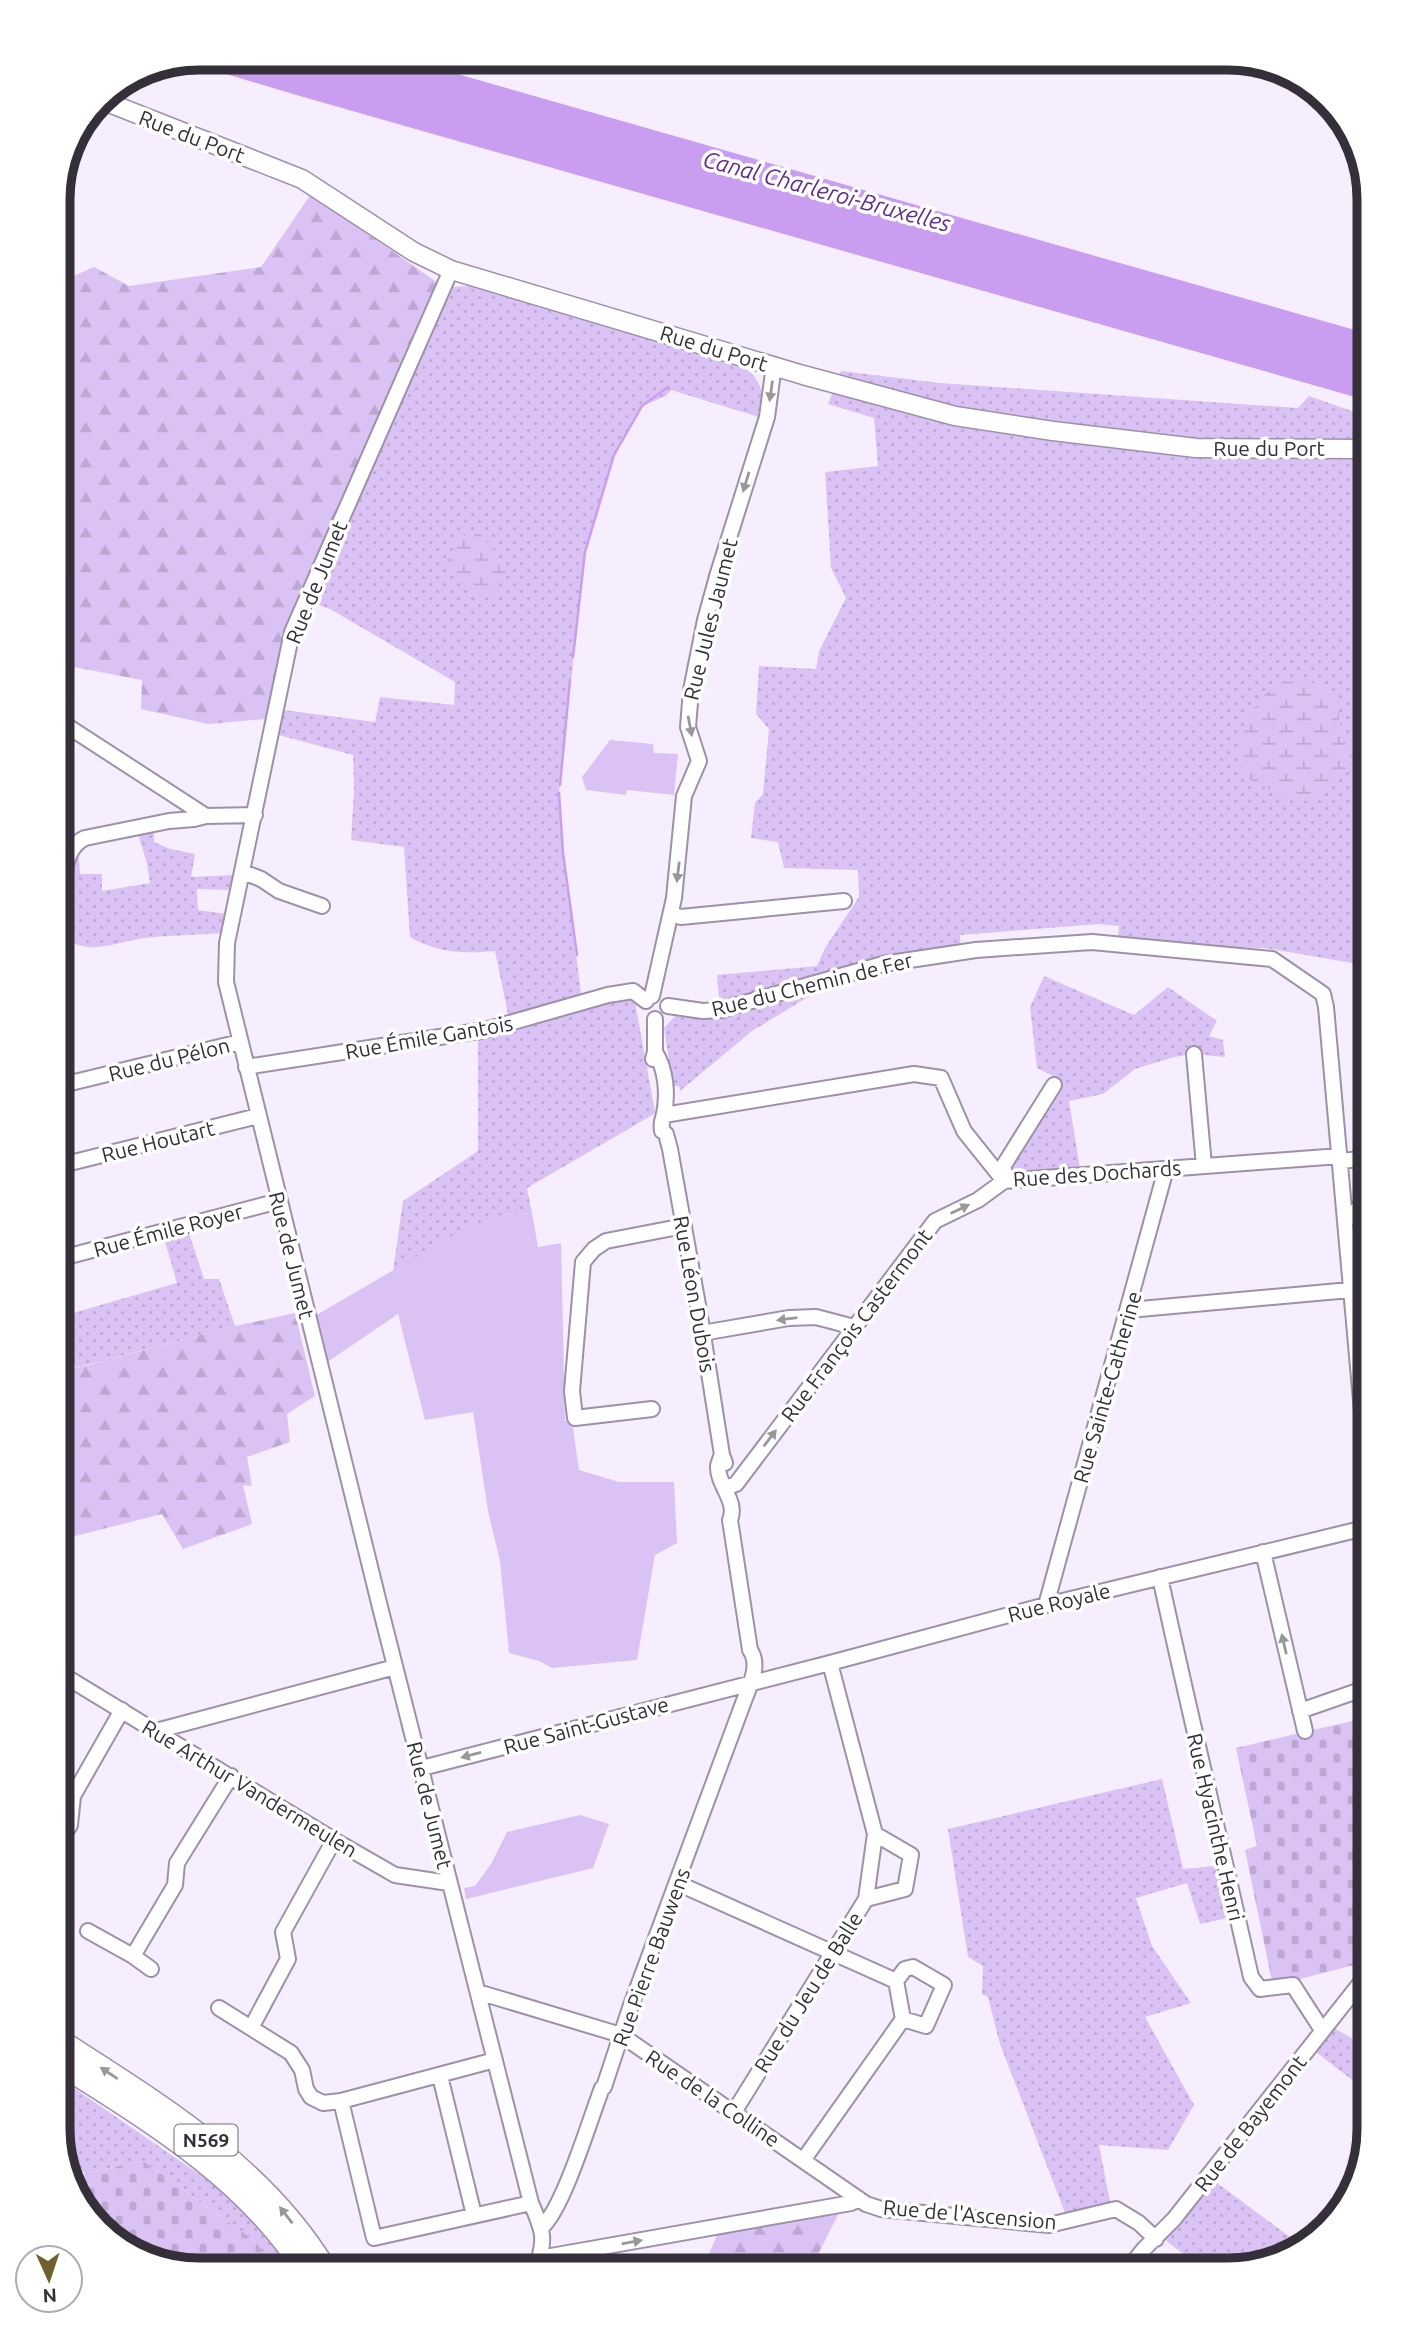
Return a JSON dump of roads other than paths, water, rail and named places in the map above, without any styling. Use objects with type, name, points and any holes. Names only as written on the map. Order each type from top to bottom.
[{"type":"highway","name":"N569","points":[[70,2047],[223,2152],[280,2207],[319,2258]]},
{"type":"highway","name":"N569","points":[[70,2071],[196,2156],[248,2199],[270,2223],[295,2258]]},
{"type":"main road","name":"Rue du Port","points":[[112,104],[302,179],[414,252],[451,270],[803,375],[955,416],[1053,431],[1196,448],[1357,450]]},
{"type":"street","name":"Rue de Jumet","points":[[451,270],[292,632],[227,943],[225,965],[226,982],[246,1067],[449,1883],[531,2203],[542,2227],[540,2256]]},
{"type":"street","name":"Rue Jules Jaumet","points":[[649,999],[671,914],[679,867],[684,796],[699,761],[688,727],[691,690],[715,585],[766,417],[774,365]]},
{"type":"street","points":[[70,728],[205,816]]},
{"type":"street","points":[[70,853],[78,841],[85,838],[205,816],[255,815]]},
{"type":"street","points":[[243,872],[261,879],[279,891],[322,906]]},
{"type":"street","points":[[671,914],[681,917],[844,901]]},
{"type":"street","name":"Rue du Chemin de Fer","points":[[668,1006],[703,1011],[720,1010],[883,964],[976,950],[1092,942],[1272,959],[1323,994],[1340,1159]]},
{"type":"street","name":"Rue Émile Gantois","points":[[246,1067],[485,1030],[608,995],[633,991],[649,999]]},
{"type":"street","points":[[663,998],[668,1006],[665,1015],[655,1019],[646,1013],[649,999],[663,998]]},
{"type":"street","name":"Rue Léon Dubois","points":[[655,1019],[655,1052],[652,1062],[657,1097],[664,1115],[660,1123],[666,1134],[684,1226],[722,1455],[718,1466],[733,1514],[730,1520],[750,1650],[747,1657],[750,1682]]},
{"type":"street","name":"Rue du Pélon","points":[[70,1083],[240,1042]]},
{"type":"street","points":[[1194,1054],[1204,1166]]},
{"type":"street","name":"Rue des Dochards","points":[[664,1115],[914,1074],[941,1079],[964,1131],[1004,1181],[1204,1166],[1357,1158]]},
{"type":"street","points":[[1004,1181],[1004,1165],[1054,1085]]},
{"type":"street","name":"Rue Houtart","points":[[70,1163],[258,1116]]},
{"type":"street","points":[[1340,1159],[1357,1364]]},
{"type":"street","name":"Rue Sainte-Catherine","points":[[1046,1605],[1166,1169]]},
{"type":"street","name":"Rue François Castermont","points":[[725,1488],[736,1484],[934,1221],[978,1200],[1004,1181]]},
{"type":"street","name":"Rue Émile Royer","points":[[70,1256],[279,1201]]},
{"type":"street","points":[[1345,1222],[1357,1210]]},
{"type":"street","points":[[652,1409],[575,1418],[572,1391],[583,1262],[593,1249],[606,1241],[684,1226]]},
{"type":"street","points":[[1129,1310],[1350,1290]]},
{"type":"street","points":[[702,1333],[789,1318],[816,1317],[854,1327]]},
{"type":"street","name":"Rue Royale","points":[[750,1682],[1046,1605],[1357,1530]]},
{"type":"street","points":[[1263,1552],[1305,1731]]},
{"type":"street","name":"Rue Hyacinthe Henri","points":[[1160,1577],[1251,1977],[1260,1989],[1293,1984],[1322,2030]]},
{"type":"street","name":"Rue du Jeu de Balle","points":[[734,2112],[866,1899],[875,1834],[830,1663]]},
{"type":"street","points":[[156,1731],[396,1667]]},
{"type":"street","name":"Rue Arthur Vandermeulen","points":[[70,1679],[396,1875],[449,1883]]},
{"type":"street","name":"Rue Saint-Gustave","points":[[422,1768],[750,1682]]},
{"type":"street","name":"Rue Pierre Bauwens","points":[[542,2227],[549,2221],[561,2197],[616,2055],[750,1682]]},
{"type":"street","points":[[1300,1711],[1357,1691]]},
{"type":"street","points":[[70,1825],[73,1796],[122,1710]]},
{"type":"street","points":[[133,1956],[174,1885],[177,1863],[230,1776]]},
{"type":"street","points":[[866,1899],[905,1889],[911,1856],[875,1834]]},
{"type":"street","points":[[251,2028],[288,1959],[283,1931],[334,1840]]},
{"type":"street","points":[[677,1883],[896,1981]]},
{"type":"street","points":[[88,1931],[151,1969]]},
{"type":"street","points":[[804,2160],[903,2019],[896,1981],[905,1969],[913,1967],[944,1985],[926,2025],[903,2019]]},
{"type":"street","name":"Rue de Bayemont","points":[[1137,2258],[1174,2219],[1357,1987]]},
{"type":"street","name":"Rue de la Colline","points":[[478,1992],[621,2035],[859,2199]]},
{"type":"street","points":[[219,2008],[291,2053],[302,2070],[306,2089],[311,2097],[323,2103],[341,2101],[495,2060]]},
{"type":"street","points":[[440,2076],[474,2215]]},
{"type":"street","points":[[341,2101],[374,2238],[531,2203]]},
{"type":"street","points":[[540,2256],[728,2225],[851,2203],[859,2199]]},
{"type":"street","name":"Rue de l'Ascension","points":[[859,2199],[881,2209],[1049,2225],[1116,2209],[1139,2223],[1156,2239]]},
{"type":"water","name":"Canal Charleroi-Bruxelles","points":[[213,70],[443,70],[1357,331],[1357,398]]},
{"type":"waterway","points":[[573,657],[585,552],[614,455],[642,406],[668,387]]},
{"type":"waterway","points":[[560,785],[570,680]]},
{"type":"waterway","points":[[559,793],[563,853],[577,955]]}]
